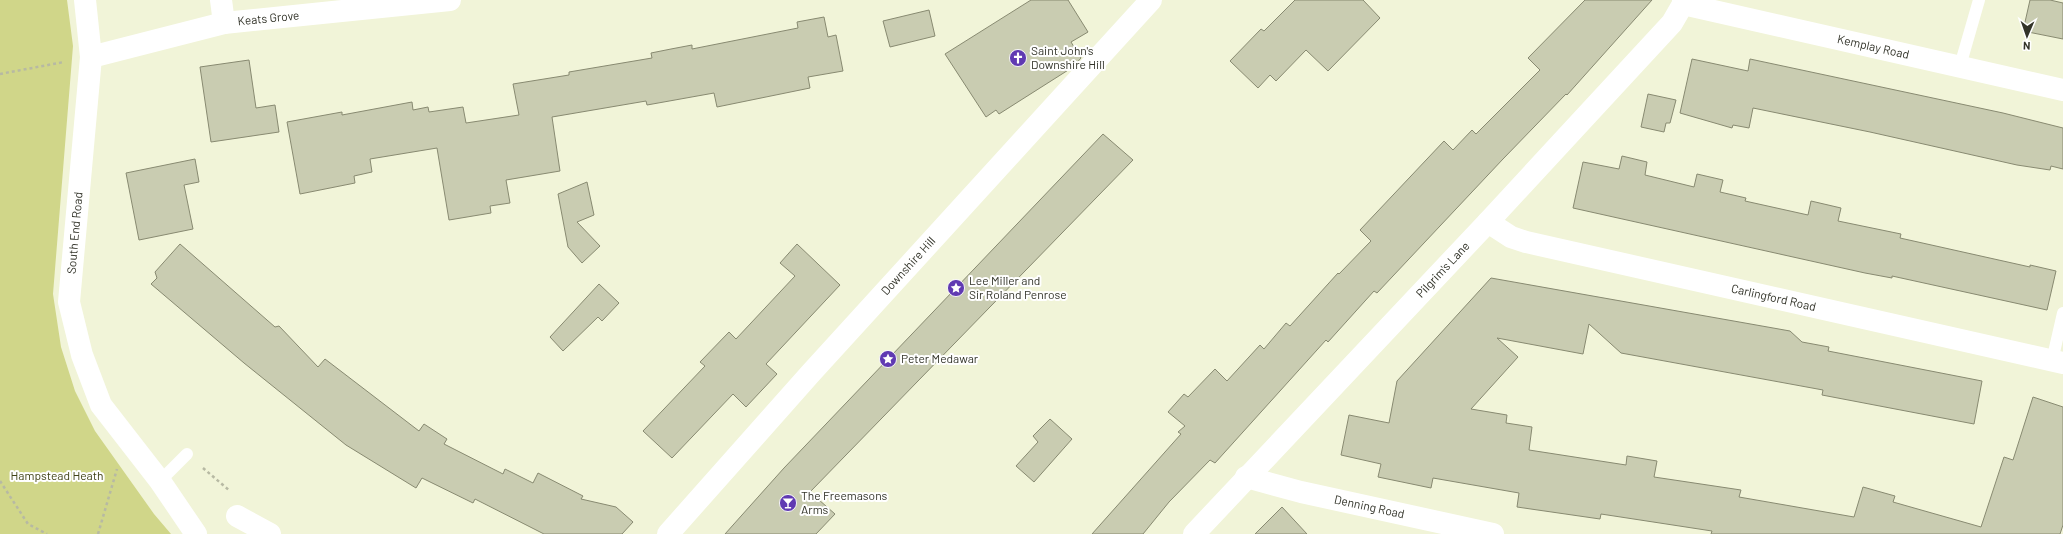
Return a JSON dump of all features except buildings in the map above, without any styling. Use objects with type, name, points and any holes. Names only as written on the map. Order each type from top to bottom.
[{"type":"street","name":"South End Road","points":[[85,0],[91,57],[69,302],[82,355],[101,405],[130,445],[160,482],[196,534]]},
{"type":"street","points":[[221,0],[224,23]]},
{"type":"street","name":"Keats Grove","points":[[91,57],[224,23],[320,6],[450,0]]},
{"type":"street","name":"Downshire Hill","points":[[668,534],[810,374],[1150,0]]},
{"type":"street","name":"Kemplay Road","points":[[1683,2],[2063,90]]},
{"type":"street","name":"Pilgrim's Lane","points":[[1194,534],[1246,477],[1488,222],[1672,23],[1683,2]]},
{"type":"street","name":"Carlingford Road","points":[[1488,222],[1511,237],[1526,242],[2058,362]]},
{"type":"street","name":"Denning Road","points":[[1246,477],[1301,492],[1494,534]]},
{"type":"street","points":[[237,516],[270,534]]},
{"type":"lane","points":[[1960,66],[1979,0]]},
{"type":"lane","points":[[2058,362],[2063,313]]},
{"type":"lane","points":[[160,482],[187,454]]},
{"type":"path","points":[[0,74],[91,57]]},
{"type":"path","points":[[98,534],[130,445]]},
{"type":"path","points":[[187,454],[233,494],[237,516]]},
{"type":"path","points":[[0,481],[28,524],[47,534]]},
{"type":"green space","name":"Hampstead Heath","points":[[0,0],[67,0],[73,46],[53,294],[61,347],[75,391],[95,431],[154,514],[171,534],[0,534]]},
{"type":"place","name":"Saint John's Downshire Hill","points":[[1018,58]]},
{"type":"place","name":"Lee Miller and Sir Roland Penrose","points":[[956,288]]},
{"type":"place","name":"Peter Medawar","points":[[888,359]]},
{"type":"place","name":"The Freemasons Arms","points":[[788,503]]}]
